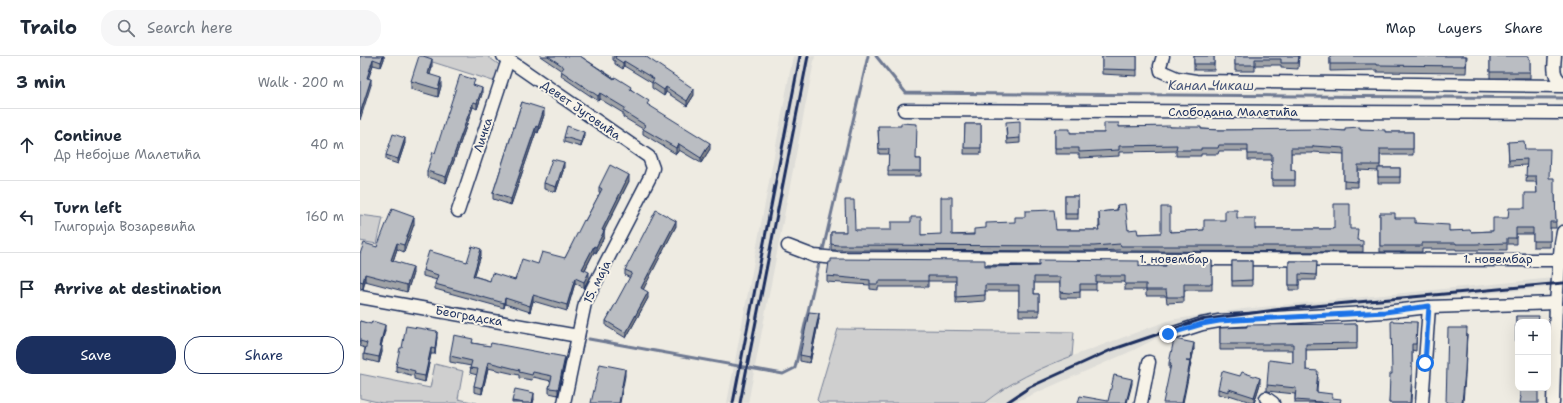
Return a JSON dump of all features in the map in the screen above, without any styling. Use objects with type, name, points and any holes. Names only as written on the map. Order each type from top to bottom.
[{"type":"street","points":[[1554,56],[1554,72],[1558,79],[1563,83]]},
{"type":"street","name":"Девет Југовића","points":[[505,58],[649,157],[653,168]]},
{"type":"street","name":"Личка","points":[[458,211],[505,58]]},
{"type":"street","points":[[1162,58],[1160,66],[1162,71],[1177,78],[1196,81],[1563,86]]},
{"type":"street","name":"Слободана Малетића","points":[[904,110],[1563,113]]},
{"type":"street","name":"15. маја","points":[[564,403],[585,303],[650,177],[653,168]]},
{"type":"street","points":[[1553,403],[1556,304],[1561,289],[1563,232]]},
{"type":"street","name":"1. новембар","points":[[788,246],[814,256],[837,258],[1561,260]]},
{"type":"street","name":"Београдска","points":[[360,297],[578,336]]},
{"type":"street","points":[[1168,334],[1202,324],[1219,321],[1385,312],[1429,306],[1556,304]]},
{"type":"street","points":[[1422,403],[1429,306]]},
{"type":"street","points":[[1141,403],[1149,362]]},
{"type":"shaded area","points":[[424,56],[487,56],[501,66],[496,82],[423,59]]},
{"type":"shaded area","points":[[793,56],[815,56],[748,403],[727,403]]},
{"type":"shaded area","points":[[360,215],[383,218],[377,244],[360,241]]},
{"type":"shaded area","points":[[1563,277],[1563,286],[1212,321],[1178,329],[1013,403],[984,403],[1000,390],[1043,367],[1170,320],[1243,309]]},
{"type":"shaded area","points":[[838,329],[1074,332],[1072,356],[1048,365],[1026,376],[1004,388],[984,403],[820,403],[817,400]]},
{"type":"shaded area","points":[[435,364],[463,371],[458,399],[477,403],[382,403],[360,398],[360,374],[430,388]]},
{"type":"building","points":[[360,56],[383,56],[381,62],[373,59],[367,78],[371,79],[360,114]]},
{"type":"building","points":[[419,56],[432,59],[428,74],[441,78],[438,89],[411,81]]},
{"type":"building","points":[[548,56],[580,56],[614,79],[615,77],[631,87],[630,89],[649,101],[647,104],[710,143],[701,158],[679,144],[676,148],[643,129],[645,125],[623,111],[625,108],[600,93],[598,96],[561,71],[564,67]]},
{"type":"building","points":[[616,56],[645,56],[694,89],[687,101],[666,87],[664,90],[652,82],[654,79],[624,61],[623,63],[615,58]]},
{"type":"building","points":[[1102,56],[1137,56],[1137,70],[1102,69]]},
{"type":"building","points":[[1194,56],[1214,56],[1214,64],[1194,64]]},
{"type":"building","points":[[1235,56],[1299,56],[1298,63],[1281,63],[1281,59],[1255,59],[1255,65],[1235,65]]},
{"type":"building","points":[[1330,56],[1466,56],[1466,66],[1330,64]]},
{"type":"building","points":[[1490,56],[1529,56],[1530,72],[1490,72]]},
{"type":"building","points":[[460,75],[475,80],[473,85],[482,88],[477,103],[473,102],[446,177],[427,171],[433,152],[435,153]]},
{"type":"building","points":[[522,102],[544,109],[538,127],[536,126],[511,199],[493,193]]},
{"type":"building","points":[[1020,121],[1020,138],[1007,139],[1006,122]]},
{"type":"building","points":[[901,123],[917,124],[916,159],[921,159],[921,171],[888,171],[889,149],[879,149],[878,126],[901,126]]},
{"type":"building","points":[[1104,123],[1119,123],[1119,127],[1170,126],[1201,127],[1201,129],[1219,130],[1320,129],[1345,131],[1345,128],[1360,127],[1360,129],[1385,130],[1385,132],[1413,132],[1413,149],[1380,149],[1380,165],[1358,165],[1358,182],[1344,181],[1344,148],[1313,146],[1313,148],[1291,148],[1291,170],[1295,170],[1295,180],[1272,180],[1272,154],[1248,154],[1248,145],[1219,145],[1218,148],[1201,148],[1201,150],[1176,150],[1177,145],[1119,146],[1119,150],[1079,152],[1079,148],[1055,148],[1055,129],[1070,129],[1070,133],[1104,133]]},
{"type":"building","points":[[965,124],[981,124],[981,148],[964,148]]},
{"type":"building","points":[[567,126],[584,132],[581,142],[564,137]]},
{"type":"building","points":[[393,134],[405,138],[398,159],[386,155]]},
{"type":"building","points":[[1524,141],[1525,149],[1550,149],[1549,178],[1554,178],[1556,222],[1550,222],[1550,241],[1533,241],[1533,228],[1516,228],[1516,238],[1507,238],[1507,243],[1422,243],[1422,246],[1380,246],[1380,213],[1395,213],[1395,218],[1415,218],[1415,223],[1449,225],[1449,231],[1470,230],[1471,232],[1493,231],[1493,218],[1508,218],[1509,208],[1525,208],[1525,193],[1537,193],[1536,176],[1526,176],[1527,159],[1509,160],[1508,142]]},
{"type":"building","points":[[552,159],[564,162],[556,187],[544,183]]},
{"type":"building","points":[[610,165],[629,175],[602,230],[604,231],[596,247],[594,246],[582,269],[589,272],[584,282],[575,278],[567,305],[533,295],[530,306],[505,298],[504,303],[435,284],[438,275],[423,270],[429,251],[467,262],[472,246],[481,249],[473,276],[490,281],[492,273],[515,280],[522,259],[538,264],[542,252],[565,258],[584,220],[585,221],[602,189],[599,187]]},
{"type":"building","points":[[1378,168],[1400,168],[1400,177],[1378,177]]},
{"type":"building","points":[[1065,196],[1078,196],[1078,214],[1065,214]]},
{"type":"building","points":[[941,197],[952,197],[952,235],[974,235],[974,229],[986,228],[986,223],[1015,222],[1015,217],[1025,217],[1025,211],[1054,210],[1056,230],[1099,230],[1099,212],[1118,210],[1117,205],[1125,204],[1128,230],[1137,229],[1138,234],[1161,233],[1161,207],[1170,207],[1171,232],[1204,230],[1204,220],[1225,220],[1225,210],[1237,210],[1237,218],[1255,218],[1255,229],[1334,229],[1334,204],[1350,204],[1350,229],[1358,229],[1357,240],[1363,241],[1363,246],[831,244],[831,232],[846,232],[845,200],[854,200],[855,230],[891,230],[891,222],[911,222],[911,217],[921,217],[921,235],[941,234]]},
{"type":"building","points":[[392,209],[414,217],[404,245],[397,243],[391,260],[413,267],[407,285],[365,274],[363,282],[360,281],[360,254],[364,243],[377,247]]},
{"type":"building","points":[[656,210],[676,221],[641,288],[648,292],[626,333],[606,321],[632,273],[625,270]]},
{"type":"building","points":[[831,259],[985,260],[985,267],[1039,266],[1039,260],[1139,261],[1139,266],[1166,266],[1166,261],[1212,261],[1212,284],[1184,284],[1184,297],[1167,297],[1166,290],[1146,290],[1146,284],[1125,284],[1125,276],[1096,276],[1096,284],[1080,284],[1080,292],[1069,293],[1060,292],[1060,277],[1034,277],[1034,294],[1039,294],[1039,310],[1019,310],[1019,285],[985,285],[985,295],[956,297],[956,276],[928,276],[928,281],[878,281],[878,284],[870,284],[870,280],[827,276],[829,262],[831,262]]},
{"type":"building","points":[[1232,261],[1252,261],[1252,280],[1232,281]]},
{"type":"building","points":[[1289,261],[1317,261],[1316,275],[1299,274],[1299,285],[1289,285]]},
{"type":"building","points":[[809,312],[819,313],[810,357],[800,355]]},
{"type":"building","points":[[1516,316],[1539,316],[1538,319],[1516,319]]},
{"type":"building","points":[[360,321],[371,324],[372,321],[385,325],[379,357],[364,354],[367,343],[360,341]]},
{"type":"building","points":[[1391,321],[1417,322],[1416,344],[1412,344],[1410,403],[1389,403],[1390,374],[1392,374]]},
{"type":"building","points":[[1357,324],[1357,343],[1306,344],[1306,370],[1318,371],[1316,392],[1332,394],[1332,398],[1341,399],[1340,403],[1321,403],[1295,400],[1296,388],[1267,385],[1269,360],[1293,363],[1293,344],[1220,344],[1220,328],[1247,327],[1247,325]]},
{"type":"building","points":[[406,326],[437,331],[435,349],[431,348],[425,376],[414,374],[415,371],[396,366],[400,348],[402,348]]},
{"type":"building","points":[[1448,328],[1467,328],[1462,403],[1446,403]]},
{"type":"building","points":[[454,335],[473,339],[472,343],[490,346],[491,343],[565,357],[558,389],[549,388],[552,376],[533,372],[532,375],[519,372],[520,370],[488,362],[482,388],[474,386],[478,369],[470,368],[472,361],[450,356]]},
{"type":"building","points":[[1174,339],[1194,343],[1190,361],[1186,361],[1190,362],[1182,403],[1163,403],[1171,364],[1169,363]]},
{"type":"building","points":[[600,364],[625,369],[619,403],[591,403]]},
{"type":"building","points":[[1222,371],[1240,376],[1242,372],[1260,378],[1254,397],[1229,389],[1229,392],[1218,389]]},
{"type":"building","points":[[1114,375],[1132,379],[1126,403],[1078,403],[1080,396],[1108,401]]},
{"type":"building","points":[[515,389],[534,393],[532,403],[512,401]]},
{"type":"building","points":[[1520,391],[1538,391],[1538,403],[1520,403]]},
{"type":"waterway","points":[[822,254],[868,56]]},
{"type":"waterway","name":"Канал Чикаш","points":[[876,56],[906,93],[1563,98]]},
{"type":"waterway","points":[[589,339],[783,374],[795,368],[820,259]]},
{"type":"railway","points":[[733,403],[800,56]]},
{"type":"railway","points":[[740,403],[808,56]]},
{"type":"railway","points":[[1006,403],[1030,387],[1111,350],[1200,320],[1282,309],[1563,283]]},
{"type":"route","points":[[1168,334],[1202,324],[1219,321],[1385,312],[1429,306],[1425,363]]}]
